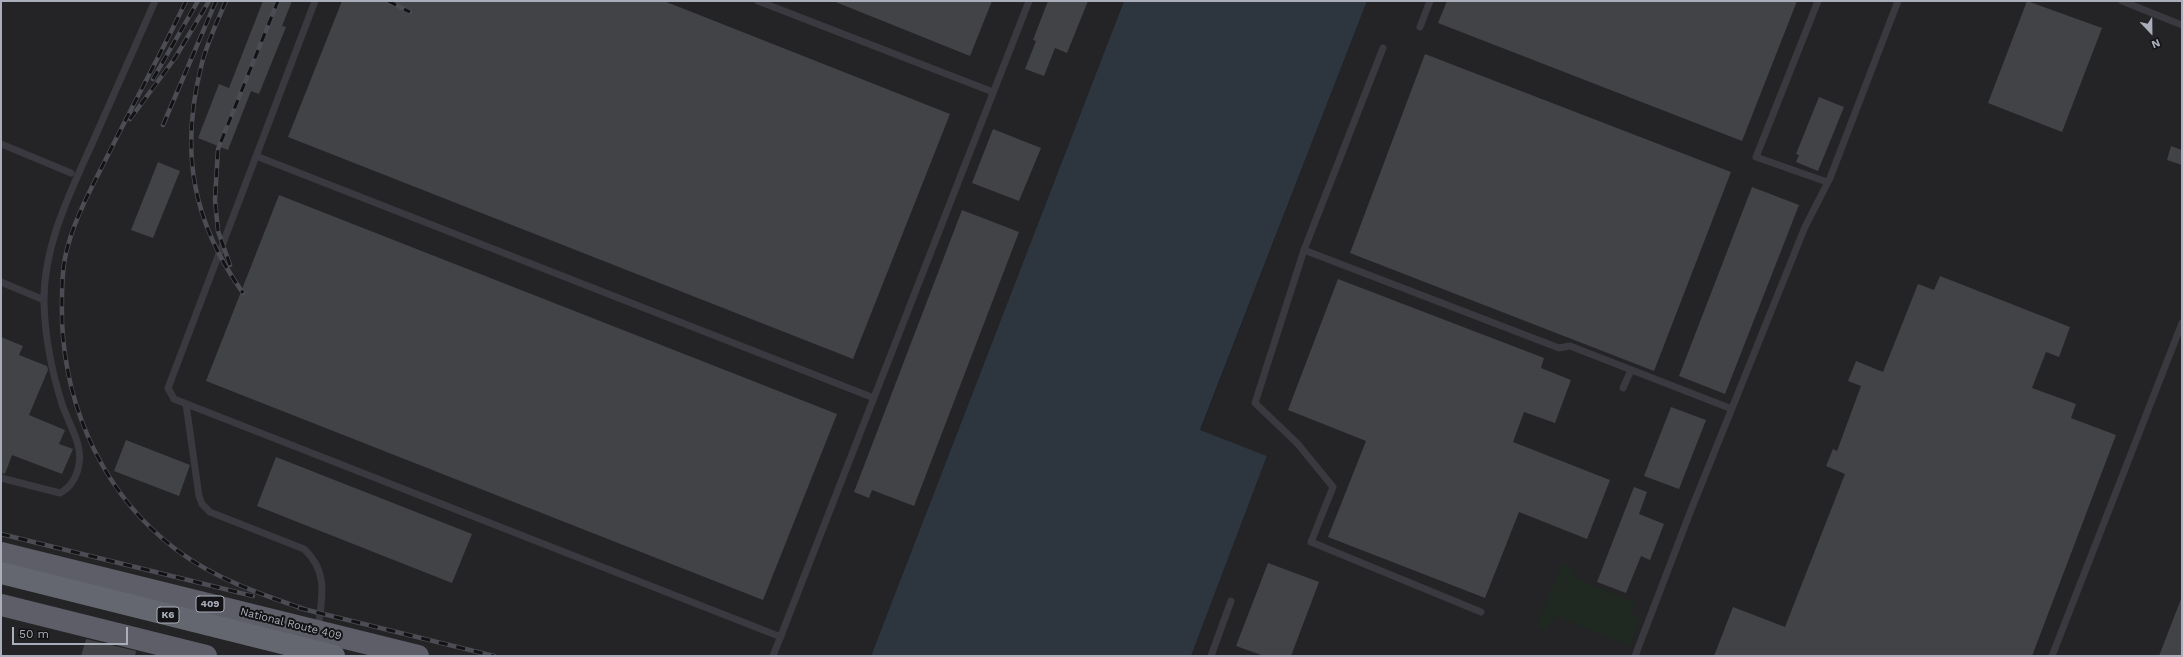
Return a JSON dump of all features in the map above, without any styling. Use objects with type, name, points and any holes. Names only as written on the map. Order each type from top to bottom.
[{"type":"highway","name":"National Route 409","points":[[1,553],[318,630],[418,656]]},
{"type":"highway","name":"K6","points":[[1,573],[334,656]]},
{"type":"highway","name":"K6","points":[[1,586],[283,656]]},
{"type":"highway","points":[[1,605],[173,652],[206,656]]},
{"type":"lane","points":[[1,478],[60,493],[70,488],[79,464],[79,448],[62,405],[44,322],[44,300],[52,242],[66,202],[155,1]]},
{"type":"lane","points":[[315,1],[168,388],[174,398],[780,637]]},
{"type":"lane","points":[[758,1],[993,92]]},
{"type":"lane","points":[[773,656],[1028,1]]},
{"type":"lane","points":[[1420,27],[1430,1]]},
{"type":"lane","points":[[1818,1],[1756,157],[1827,182]]},
{"type":"lane","points":[[1635,656],[1805,227],[1827,182],[1898,1]]},
{"type":"lane","points":[[2122,1],[2182,25]]},
{"type":"lane","points":[[1383,48],[1304,250],[1255,403],[1297,443],[1333,487],[1311,542],[1481,612]]},
{"type":"lane","points":[[1,144],[71,173]]},
{"type":"lane","points":[[256,156],[874,398]]},
{"type":"lane","points":[[1304,250],[1559,348],[1570,346],[1732,409]]},
{"type":"lane","points":[[1,282],[44,300]]},
{"type":"lane","points":[[2052,656],[2182,323]]},
{"type":"lane","points":[[1623,388],[1631,370]]},
{"type":"lane","points":[[186,404],[199,496],[202,504],[210,512],[304,549],[315,559],[323,587],[318,630]]},
{"type":"lane","points":[[1211,656],[1231,601]]},
{"type":"shaded area","points":[[1,1],[1124,1],[871,656],[1,656]]},
{"type":"shaded area","points":[[1124,1],[1367,1],[1200,430],[1267,456],[1191,656],[871,656]]},
{"type":"shaded area","points":[[1367,1],[2182,1],[2182,656],[1191,656],[1267,456],[1200,431]]},
{"type":"shaded area","points":[[1562,564],[1572,569],[1578,579],[1636,603],[1631,614],[1641,618],[1629,646],[1556,616],[1545,631],[1536,627]]},
{"type":"building","points":[[263,1],[292,1],[282,26],[286,27],[259,94],[251,91],[228,150],[198,138],[219,84],[229,88]]},
{"type":"building","points":[[342,1],[664,1],[950,114],[853,359],[288,137]]},
{"type":"building","points":[[833,1],[992,1],[970,56]]},
{"type":"building","points":[[1048,1],[1088,1],[1067,53],[1055,48],[1044,76],[1025,69],[1036,41],[1033,40]]},
{"type":"building","points":[[1447,1],[1797,1],[1742,141],[1438,23]]},
{"type":"building","points":[[2027,1],[2102,28],[2062,132],[1988,103]]},
{"type":"building","points":[[1425,54],[1731,172],[1654,371],[1350,253]]},
{"type":"building","points":[[1819,97],[1844,107],[1818,171],[1796,162],[1799,155],[1796,154]]},
{"type":"building","points":[[993,129],[1041,148],[1019,201],[972,183]]},
{"type":"building","points":[[2171,146],[2182,150],[2182,165],[2167,160]]},
{"type":"building","points":[[158,162],[180,171],[153,238],[131,230]]},
{"type":"building","points":[[1752,187],[1799,205],[1725,394],[1679,376]]},
{"type":"building","points":[[279,195],[837,414],[763,600],[206,381]]},
{"type":"building","points":[[962,210],[1019,232],[914,506],[872,490],[869,498],[854,492]]},
{"type":"building","points":[[1940,276],[2070,327],[2059,357],[2046,352],[2032,388],[2076,404],[2071,418],[2116,435],[2032,656],[1714,656],[1733,607],[1785,627],[1845,474],[1826,466],[1833,449],[1837,451],[1861,386],[1848,381],[1856,361],[1883,372],[1918,284],[1934,290]]},
{"type":"building","points":[[1338,279],[1544,358],[1541,368],[1571,380],[1555,423],[1524,412],[1513,442],[1610,480],[1587,539],[1519,512],[1485,598],[1328,537],[1366,441],[1288,410]]},
{"type":"building","points":[[1,337],[23,346],[19,355],[47,366],[48,370],[29,415],[65,430],[59,444],[73,449],[62,474],[12,455],[5,474],[1,473]]},
{"type":"building","points":[[1671,407],[1706,420],[1679,489],[1644,476]]},
{"type":"building","points":[[126,440],[190,465],[179,496],[114,471]]},
{"type":"building","points":[[276,457],[472,534],[452,583],[257,506]]},
{"type":"building","points":[[1634,487],[1647,492],[1639,514],[1664,524],[1650,560],[1641,556],[1626,593],[1597,582]]},
{"type":"building","points":[[1268,563],[1319,582],[1291,656],[1264,656],[1236,646]]},
{"type":"building","points":[[2181,599],[2182,656],[2159,656]]},
{"type":"building","points":[[86,639],[136,651],[135,656],[81,656]]},
{"type":"railway","points":[[186,1],[90,191],[68,244],[62,282],[62,322],[65,355],[72,388],[81,419],[94,450],[110,478],[130,505],[152,529],[178,551],[223,578],[304,609]]},
{"type":"railway","points":[[153,79],[198,1]]},
{"type":"railway","points":[[130,119],[175,58],[209,1]]},
{"type":"railway","points":[[163,125],[216,1]]},
{"type":"railway","points":[[226,1],[209,42],[201,67],[195,98],[192,128],[192,156],[195,184],[202,212],[212,239],[226,266],[243,293]]},
{"type":"railway","points":[[230,265],[218,231],[215,200],[218,149],[278,1]]},
{"type":"railway","points":[[388,1],[410,12]]},
{"type":"railway","points":[[1,534],[253,596]]},
{"type":"railway","points":[[299,608],[494,656]]}]
